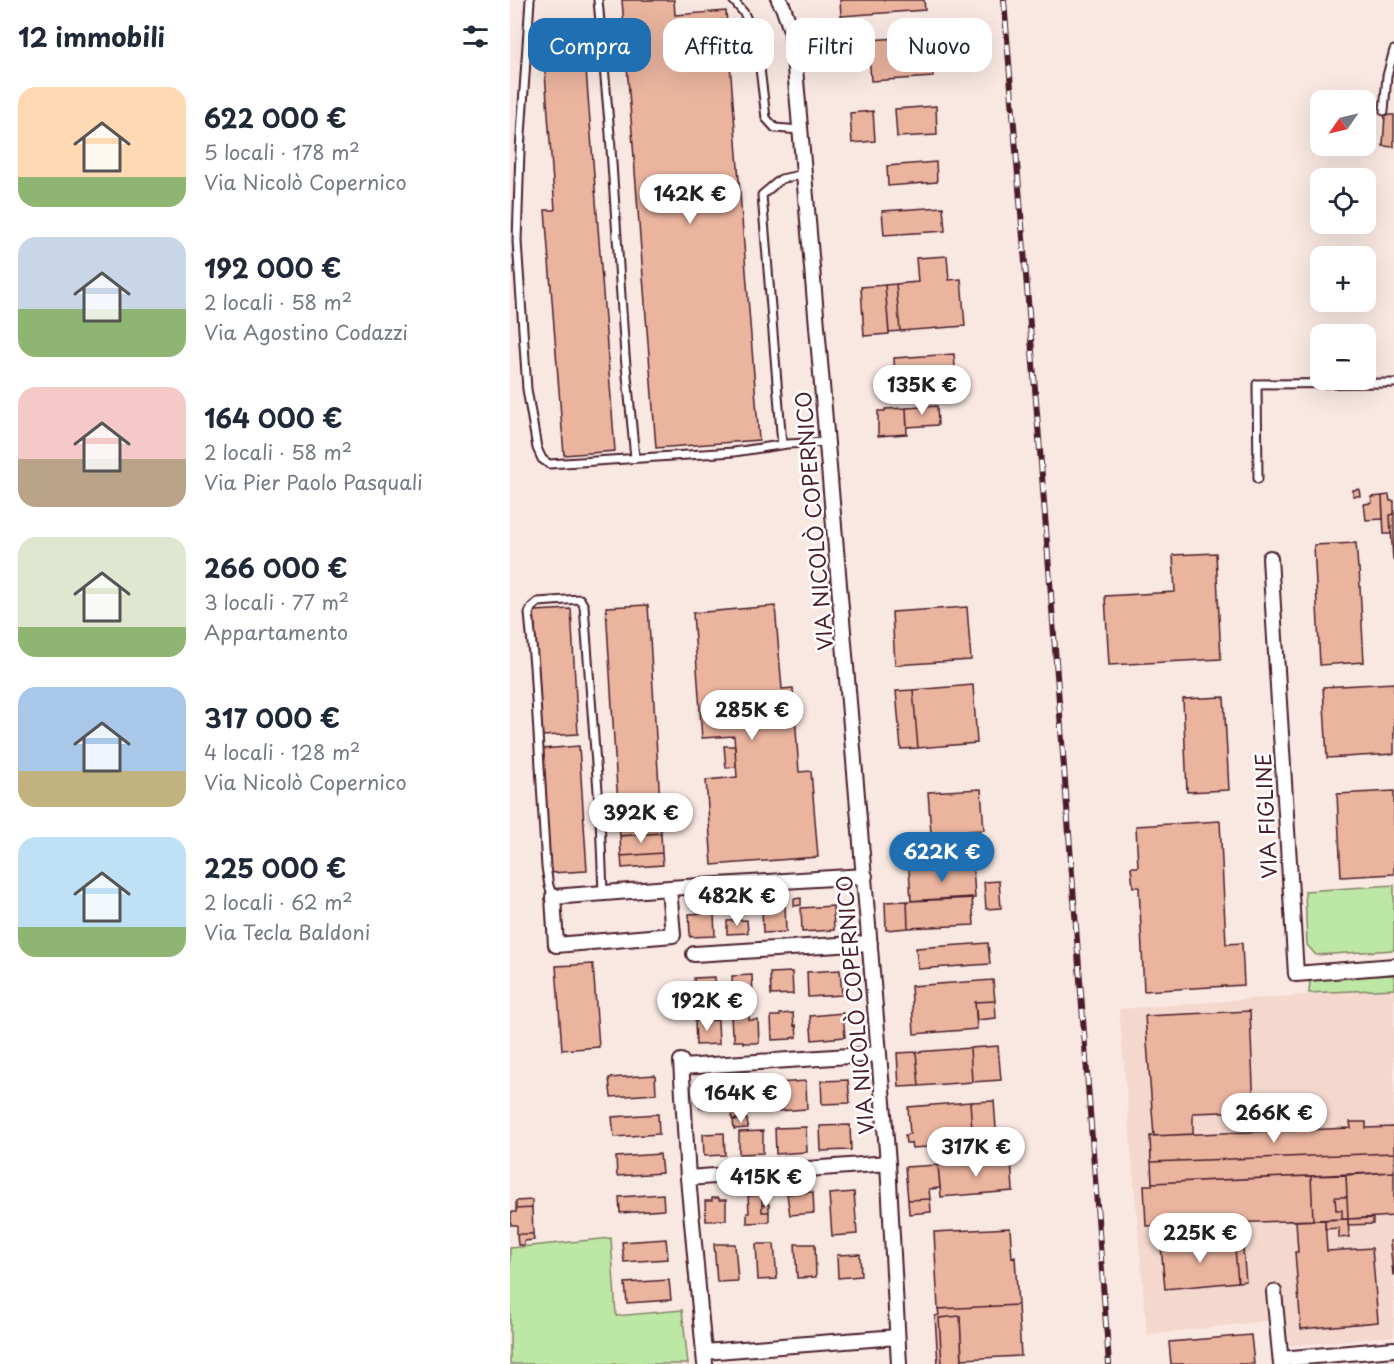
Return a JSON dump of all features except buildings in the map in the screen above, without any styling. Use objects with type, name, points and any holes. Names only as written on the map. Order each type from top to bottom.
[{"type":"street","name":"VIA NICOLÒ COPERNICO","points":[[779,0],[792,33],[865,876],[888,1163],[899,1364]]},
{"type":"street","name":"VIA FIGLINE","points":[[1270,558],[1296,974],[1394,966]]},
{"type":"street","points":[[669,888],[673,935],[556,945],[553,897],[669,888],[865,876]]},
{"type":"street","points":[[694,954],[870,943]]},
{"type":"street","points":[[879,1054],[682,1064],[688,1178],[705,1358],[897,1337]]},
{"type":"street","points":[[688,1178],[888,1163]]},
{"type":"street","points":[[1274,1292],[1281,1362],[1394,1349]]},
{"type":"lane","points":[[530,0],[520,150],[517,241],[527,389],[537,448],[542,459],[549,464],[734,452],[782,445],[827,442]]},
{"type":"lane","points":[[598,0],[635,458]]},
{"type":"lane","points":[[733,0],[744,13],[755,37],[766,118],[775,128],[800,130]]},
{"type":"lane","points":[[1384,111],[1386,76],[1394,50]]},
{"type":"lane","points":[[782,445],[762,195],[781,179],[804,174]]},
{"type":"lane","points":[[1258,479],[1257,384],[1394,383]]},
{"type":"lane","points":[[553,897],[546,867],[529,613],[538,602],[580,599],[584,606],[601,828],[603,893]]},
{"type":"shaded area","points":[[1394,988],[1394,1336],[1286,1346],[1283,1319],[1147,1335],[1119,1009]]},
{"type":"green space","points":[[1394,885],[1394,950],[1316,955],[1307,945],[1305,891]]},
{"type":"green space","points":[[1394,975],[1394,989],[1309,993],[1310,980],[1315,978]]},
{"type":"green space","points":[[611,1238],[616,1316],[682,1310],[688,1364],[510,1364],[510,1248]]},
{"type":"railway","points":[[1004,0],[1109,1364]]}]
